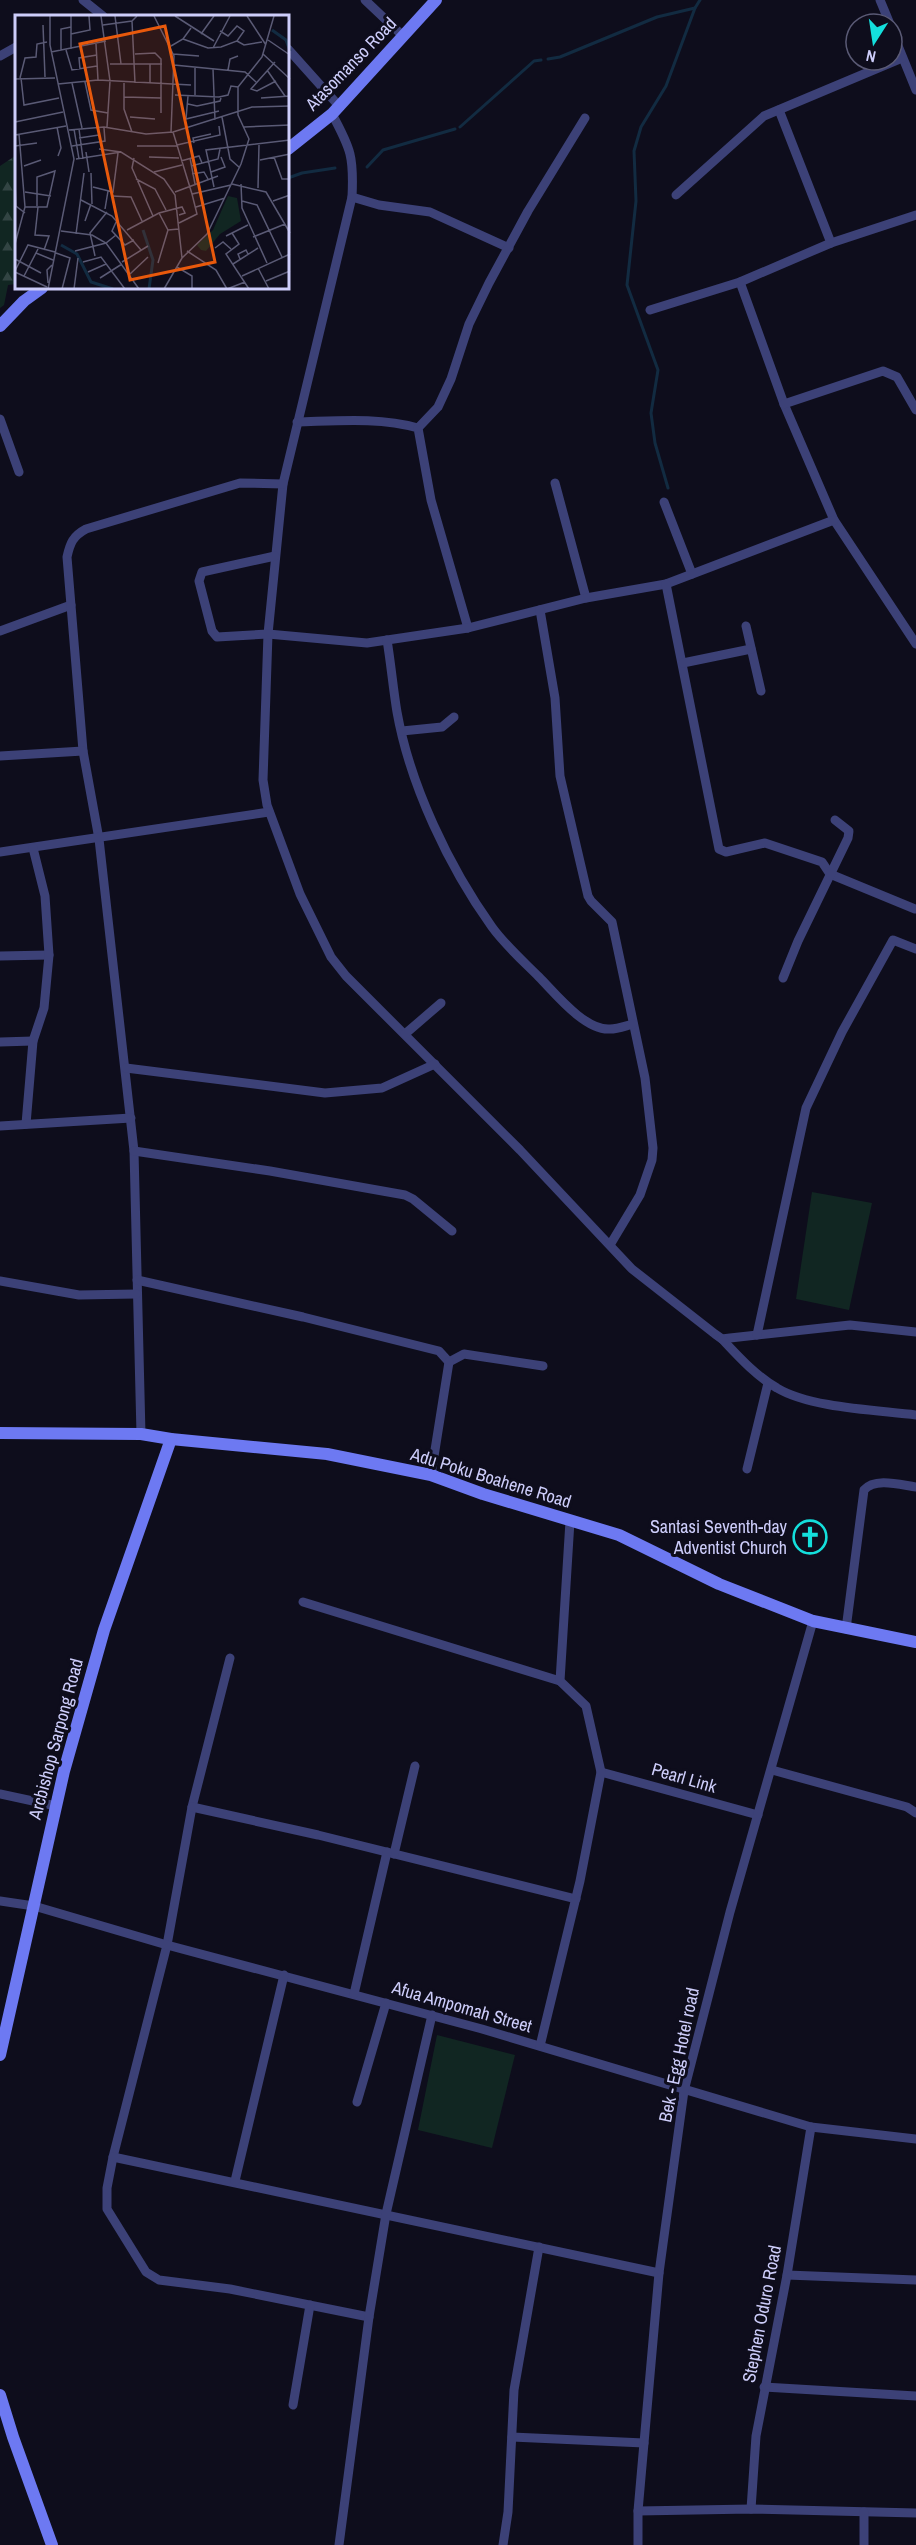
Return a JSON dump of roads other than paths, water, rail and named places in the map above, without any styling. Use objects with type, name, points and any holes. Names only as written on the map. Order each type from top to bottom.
[{"type":"street","points":[[83,0],[102,15]]},
{"type":"street","points":[[365,0],[404,36]]},
{"type":"street","name":"Atasomanso Road","points":[[290,147],[335,110],[436,0]]},
{"type":"street","points":[[0,56],[15,48]]},
{"type":"street","points":[[290,52],[335,110],[350,146],[353,163],[352,197],[283,484],[268,634],[263,780],[269,812],[300,894],[332,957],[346,976],[520,1150],[641,1278],[722,1339],[768,1383],[779,1390],[824,1404],[916,1415]]},
{"type":"street","points":[[904,63],[916,90]]},
{"type":"street","points":[[676,195],[764,116],[869,72]]},
{"type":"street","points":[[778,110],[831,243]]},
{"type":"street","points":[[418,428],[438,407],[451,379],[469,324],[528,211],[585,118]]},
{"type":"street","points":[[352,197],[379,205],[430,212],[509,248]]},
{"type":"street","points":[[650,310],[740,282],[831,243],[916,215]]},
{"type":"street","points":[[740,282],[783,404],[834,520],[916,644]]},
{"type":"street","points":[[0,326],[24,301],[39,290]]},
{"type":"street","points":[[783,404],[883,372],[897,377],[916,410]]},
{"type":"street","points":[[0,419],[19,472]]},
{"type":"street","points":[[297,423],[360,421],[418,428]]},
{"type":"street","points":[[418,428],[431,500],[468,628]]},
{"type":"street","points":[[141,1434],[134,1150],[99,839],[84,751],[67,557],[70,544],[76,535],[86,529],[240,483],[283,484]]},
{"type":"street","points":[[555,483],[585,598]]},
{"type":"street","points":[[664,502],[692,574]]},
{"type":"street","points":[[275,556],[207,569],[200,576],[214,635],[221,638],[268,634],[348,642],[387,640],[468,628],[585,598],[666,584],[834,520]]},
{"type":"street","points":[[666,584],[719,849],[726,852],[765,843],[822,862],[831,874],[915,909]]},
{"type":"street","points":[[0,631],[71,605]]},
{"type":"street","points":[[540,610],[555,698],[560,776],[588,896],[612,922],[645,1078],[653,1148],[652,1160],[640,1195],[610,1245]]},
{"type":"street","points":[[746,627],[761,691]]},
{"type":"street","points":[[387,640],[409,761],[438,831],[462,879],[493,929],[567,1006],[595,1026],[610,1029],[633,1024]]},
{"type":"street","points":[[683,663],[751,649]]},
{"type":"street","points":[[402,731],[442,727],[454,717]]},
{"type":"street","points":[[0,756],[84,751]]},
{"type":"street","points":[[0,852],[269,812]]},
{"type":"street","points":[[783,978],[798,941],[850,835],[849,831],[835,820]]},
{"type":"street","points":[[26,1124],[33,1041],[44,1008],[49,955],[45,896],[33,848]]},
{"type":"street","points":[[757,1335],[811,1096],[842,1032],[893,940],[916,949]]},
{"type":"street","points":[[0,956],[49,955]]},
{"type":"street","points":[[405,1034],[441,1003]]},
{"type":"street","points":[[0,1042],[33,1041]]},
{"type":"street","points":[[126,1068],[326,1094],[382,1088],[435,1064]]},
{"type":"street","points":[[0,1126],[131,1118]]},
{"type":"street","points":[[134,1150],[405,1195],[452,1231]]},
{"type":"street","points":[[137,1280],[303,1317],[439,1351],[449,1362]]},
{"type":"street","points":[[0,1281],[79,1295],[136,1294]]},
{"type":"street","points":[[722,1339],[850,1324],[916,1332]]},
{"type":"street","points":[[449,1362],[464,1354],[543,1366]]},
{"type":"street","points":[[431,1475],[449,1362]]},
{"type":"street","points":[[747,1469],[768,1383]]},
{"type":"street","name":"Adu Poku Boahene Road","points":[[0,1433],[141,1434],[327,1454],[431,1475],[619,1535],[718,1584],[813,1621],[916,1642]]},
{"type":"street","name":"Arcbishop Sarpong Road","points":[[0,2055],[56,1806],[104,1630],[171,1439]]},
{"type":"street","points":[[846,1629],[864,1490],[868,1485],[876,1483],[916,1486]]},
{"type":"street","points":[[560,1681],[570,1521]]},
{"type":"street","points":[[303,1602],[560,1681],[586,1706],[601,1772],[576,1899],[540,2046]]},
{"type":"street","name":"Bek - Egg Hotel road","points":[[638,2545],[638,2511],[659,2273],[684,2091],[727,1923],[813,1621]]},
{"type":"street","points":[[230,1658],[192,1807],[167,1945],[113,2157],[107,2188],[107,2209],[146,2272],[159,2280],[230,2289],[369,2317]]},
{"type":"street","points":[[354,1994],[415,1766]]},
{"type":"street","points":[[772,1770],[907,1807],[916,1813]]},
{"type":"street","name":"Pearl Link","points":[[601,1772],[758,1815]]},
{"type":"street","points":[[0,1794],[56,1806]]},
{"type":"street","points":[[192,1807],[576,1899]]},
{"type":"street","name":"Afua Ampomah Street","points":[[0,1901],[34,1906],[167,1945],[432,2015],[811,2127],[916,2139]]},
{"type":"street","points":[[235,2181],[284,1975]]},
{"type":"street","points":[[357,2102],[386,2003]]},
{"type":"street","points":[[339,2545],[369,2317],[386,2214],[432,2015]]},
{"type":"street","name":"Stephen Oduro Road","points":[[751,2509],[756,2436],[788,2275],[811,2127]]},
{"type":"street","points":[[113,2157],[235,2181],[659,2273]]},
{"type":"street","points":[[503,2545],[508,2512],[516,2377],[539,2247]]},
{"type":"street","points":[[788,2275],[916,2280]]},
{"type":"street","points":[[294,2405],[309,2305]]},
{"type":"street","points":[[764,2387],[916,2396]]},
{"type":"street","points":[[0,2395],[52,2545]]},
{"type":"street","points":[[512,2437],[644,2443]]},
{"type":"street","points":[[638,2511],[751,2509],[916,2513]]},
{"type":"street","points":[[864,2512],[864,2545]]},
{"type":"waterway","points":[[668,488],[655,443],[651,413],[658,370],[627,285],[636,201],[634,151],[641,127],[666,86],[700,0]]},
{"type":"waterway","points":[[548,59],[560,57],[657,17],[695,8]]},
{"type":"waterway","points":[[460,127],[534,61],[541,60]]},
{"type":"waterway","points":[[367,167],[383,150],[455,129]]},
{"type":"waterway","points":[[290,177],[335,168]]},
{"type":"place","name":"Santasi Seventh-day Adventist Church","points":[[810,1537]]}]
